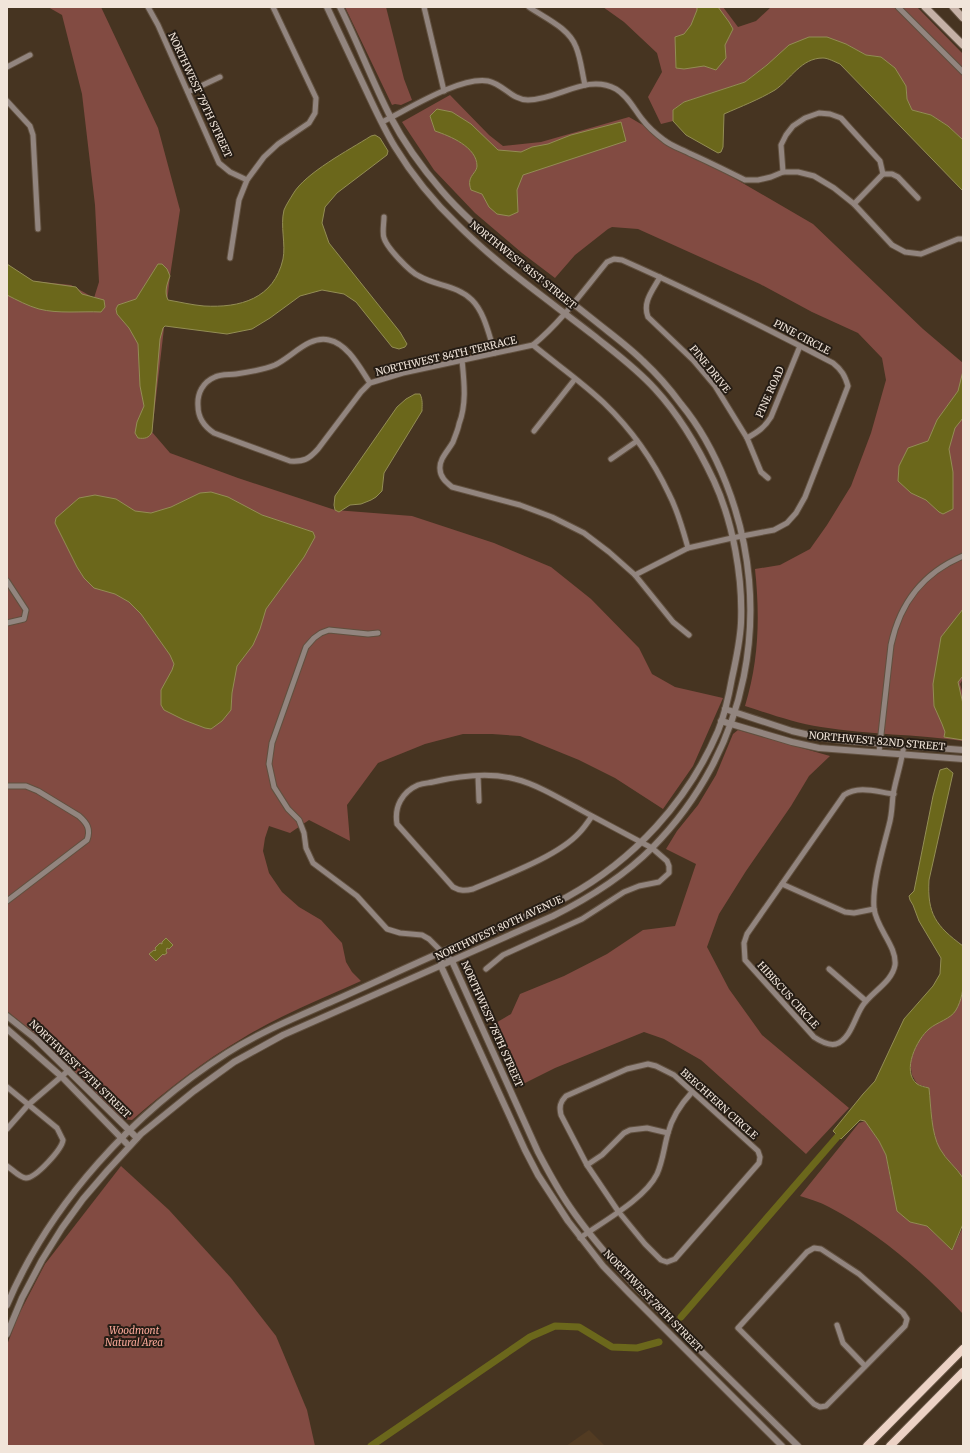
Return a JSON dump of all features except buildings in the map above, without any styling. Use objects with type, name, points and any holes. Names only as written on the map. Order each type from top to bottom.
[{"type":"main road","points":[[925,7],[963,45]]},
{"type":"main road","points":[[952,7],[963,18]]},
{"type":"main road","points":[[867,1446],[963,1349]]},
{"type":"main road","points":[[890,1446],[963,1372]]},
{"type":"street","name":"NORTHWEST 79TH STREET","points":[[148,7],[219,163],[230,172],[247,180]]},
{"type":"street","points":[[230,258],[239,200],[247,180],[264,157],[278,144],[309,123],[315,113],[316,98],[273,7]]},
{"type":"street","name":"NORTHWEST 81ST STREET","points":[[327,7],[396,148],[435,202],[489,253],[628,363],[654,387],[675,412]]},
{"type":"street","name":"NORTHWEST 81ST STREET","points":[[340,7],[391,118],[443,193],[479,228],[506,251],[643,361],[683,406]]},
{"type":"street","points":[[424,7],[444,91]]},
{"type":"street","points":[[529,7],[564,30],[570,38],[576,47],[584,84]]},
{"type":"street","points":[[898,7],[963,72]]},
{"type":"street","points":[[7,67],[30,55]]},
{"type":"street","points":[[188,92],[220,77]]},
{"type":"street","points":[[382,122],[444,91],[480,80],[494,82],[516,97],[528,100],[544,97],[584,84],[603,84],[617,89],[630,101],[642,120],[665,141],[745,180],[764,179],[783,172],[798,172],[814,176],[834,188],[854,204],[892,245],[905,252],[921,254],[958,239],[963,239]]},
{"type":"street","points":[[7,101],[24,118],[30,126],[33,135],[38,229]]},
{"type":"street","points":[[783,172],[781,145],[786,135],[793,126],[805,118],[820,113],[830,114],[841,118],[880,161],[883,174]]},
{"type":"street","points":[[854,204],[883,174],[892,174],[898,177],[918,198]]},
{"type":"street","points":[[384,217],[384,238],[393,252],[407,267],[419,276],[463,292],[473,300],[480,312],[495,353]]},
{"type":"street","name":"PINE CIRCLE","points":[[565,313],[607,262],[614,259],[622,260],[709,299],[800,346],[840,369],[846,376],[848,386],[805,497],[787,523],[774,530],[688,548],[635,575]]},
{"type":"street","name":"PINE DRIVE","points":[[660,277],[646,304],[645,311],[648,317],[693,360],[715,386],[747,438],[762,472],[768,478]]},
{"type":"street","points":[[565,313],[533,345],[602,402],[637,441],[652,462],[670,494],[688,548]]},
{"type":"street","name":"NORTHWEST 84TH TERRACE","points":[[370,383],[350,355],[340,345],[330,340],[320,338],[275,364],[256,371],[216,376],[207,382],[201,389],[198,398],[198,409],[201,420],[206,428],[214,433],[290,461],[301,462],[311,457],[318,449],[361,392],[370,383],[403,373],[533,345]]},
{"type":"street","name":"PINE ROAD","points":[[747,438],[759,431],[772,417],[800,346]]},
{"type":"street","points":[[462,360],[464,405],[460,423],[442,460],[440,470],[444,480],[452,487],[520,506],[584,533],[609,552],[635,575],[673,622],[689,635]]},
{"type":"street","points":[[534,431],[575,379]]},
{"type":"street","name":"NORTHWEST 80TH AVENUE","points":[[7,1334],[22,1298],[62,1228],[84,1199],[129,1146],[166,1113],[234,1062],[283,1035],[553,916],[575,904],[628,870],[652,848],[689,804],[707,776],[732,723],[748,656],[751,621],[750,582],[743,536],[733,500],[719,466],[702,433],[683,406]]},
{"type":"street","name":"NORTHWEST 80TH AVENUE","points":[[7,1305],[31,1255],[54,1221],[99,1162],[129,1130],[200,1070],[267,1030],[548,906],[571,894],[597,879],[621,861],[662,821],[681,797],[698,770],[720,727],[736,658],[741,623],[739,578],[732,538],[723,504],[714,482],[692,439],[675,412]]},
{"type":"street","points":[[611,459],[637,441]]},
{"type":"street","points":[[879,752],[891,645],[900,615],[908,600],[928,577],[945,565],[963,556]]},
{"type":"street","points":[[7,581],[26,610],[24,619],[7,623]]},
{"type":"street","points":[[378,633],[368,634],[329,630],[321,633],[306,646],[272,743],[269,764],[274,787],[282,802],[299,820],[304,834],[306,848],[313,864],[357,896],[388,929],[400,933],[422,935],[429,939],[442,952]]},
{"type":"street","name":"NORTHWEST 82ND STREET","points":[[725,709],[772,725],[818,737],[848,741],[880,742],[963,750]]},
{"type":"street","name":"NORTHWEST 82ND STREET","points":[[721,720],[792,742],[819,748],[963,759]]},
{"type":"street","name":"HIBISCUS CIRCLE","points":[[894,794],[858,789],[851,790],[844,795],[747,934],[744,943],[745,960],[814,1037],[821,1042],[837,1044],[844,1038],[866,1000],[891,975],[895,965],[895,956],[881,930],[874,909],[875,889],[892,815],[894,794],[904,744]]},
{"type":"street","points":[[478,776],[479,801]]},
{"type":"street","points":[[486,969],[503,955],[582,920],[624,892],[639,886],[659,882],[668,873],[670,866],[668,861],[642,842],[535,786],[515,778],[497,776],[460,777],[418,785],[402,797],[397,806],[395,816],[401,831],[454,887],[458,890],[466,891],[553,852],[579,834],[592,816]]},
{"type":"street","points":[[7,786],[26,786],[38,791],[79,816],[89,828],[87,840],[7,901]]},
{"type":"street","points":[[782,884],[845,912],[854,913],[874,909]]},
{"type":"street","name":"NORTHWEST 78TH STREET","points":[[442,952],[452,961],[538,1152],[551,1178],[570,1208],[588,1232],[635,1286],[798,1446]]},
{"type":"street","name":"NORTHWEST 78TH STREET","points":[[442,952],[441,966],[525,1150],[538,1175],[580,1238],[628,1293],[782,1446]]},
{"type":"street","points":[[830,969],[866,1000]]},
{"type":"street","name":"NORTHWEST 75TH STREET","points":[[7,1016],[36,1039],[137,1138]]},
{"type":"street","name":"NORTHWEST 75TH STREET","points":[[7,1029],[62,1077],[129,1146]]},
{"type":"street","name":"BEECHFERN CIRCLE","points":[[648,1064],[656,1066],[674,1075],[758,1151],[760,1157],[759,1163],[675,1259],[667,1262],[661,1260],[645,1244],[618,1211],[587,1165],[560,1115],[560,1104],[562,1100],[566,1096],[627,1069],[648,1064]]},
{"type":"street","points":[[7,1129],[28,1105],[69,1070]]},
{"type":"street","points":[[7,1087],[57,1128],[63,1140],[60,1149],[36,1173],[31,1176],[26,1178],[21,1176],[7,1166]]},
{"type":"street","points":[[580,1238],[641,1194],[651,1184],[662,1161],[672,1121],[682,1103],[692,1092]]},
{"type":"street","points":[[587,1165],[602,1155],[630,1130],[647,1128],[668,1133]]},
{"type":"street","points":[[814,1248],[821,1249],[859,1274],[907,1319],[905,1326],[865,1366],[826,1406],[820,1407],[814,1404],[738,1328],[807,1252],[814,1248]]},
{"type":"street","points":[[837,1325],[843,1343],[865,1366]]},
{"type":"shaded area","points":[[697,7],[718,7],[733,29],[725,45],[726,58],[716,70],[704,66],[684,69],[676,68],[675,37],[684,34],[691,25]]},
{"type":"shaded area","points":[[809,37],[827,37],[846,44],[866,55],[881,57],[895,68],[906,86],[907,99],[912,110],[931,115],[948,126],[963,140],[963,191],[840,64],[823,58],[808,61],[775,90],[724,114],[723,147],[721,152],[718,153],[686,135],[673,121],[673,110],[684,102],[745,82],[789,45]]},
{"type":"shaded area","points":[[437,109],[452,112],[471,124],[498,150],[521,152],[571,135],[621,122],[626,141],[523,175],[517,190],[518,212],[509,216],[497,214],[489,207],[482,194],[471,190],[470,180],[477,166],[473,153],[462,143],[435,131],[430,116]]},
{"type":"shaded area","points":[[375,135],[380,138],[388,151],[387,155],[337,193],[325,207],[322,223],[329,243],[400,332],[407,344],[405,347],[399,349],[392,347],[356,302],[344,294],[322,290],[300,296],[252,329],[227,334],[165,326],[160,339],[152,432],[150,436],[146,438],[138,438],[135,433],[137,422],[144,406],[140,386],[138,344],[129,328],[117,314],[116,309],[118,305],[136,299],[158,264],[162,264],[167,269],[170,276],[166,291],[168,300],[204,306],[230,305],[242,303],[264,292],[272,284],[283,259],[283,216],[284,210],[293,194],[307,178],[317,170],[371,136]]},
{"type":"shaded area","points":[[7,264],[33,281],[76,287],[82,294],[104,300],[105,307],[101,312],[62,312],[46,311],[27,305],[7,295]]},
{"type":"shaded area","points":[[963,371],[963,418],[955,428],[949,449],[953,472],[953,509],[943,514],[926,500],[911,493],[898,481],[899,466],[908,448],[928,441],[937,420],[958,391]]},
{"type":"shaded area","points":[[415,394],[420,394],[421,396],[422,411],[384,473],[382,491],[371,500],[361,504],[350,505],[339,512],[335,510],[335,496],[397,407],[406,399]]},
{"type":"shaded area","points":[[211,492],[228,497],[262,515],[313,532],[315,537],[304,557],[266,609],[253,645],[237,666],[232,693],[231,710],[222,721],[211,729],[184,720],[164,710],[161,705],[161,690],[174,664],[170,655],[141,614],[129,602],[115,594],[94,588],[84,578],[55,523],[56,518],[79,498],[95,495],[116,499],[135,511],[151,513],[171,507],[200,493]]},
{"type":"shaded area","points":[[963,609],[963,676],[958,682],[963,704],[963,740],[944,737],[945,732],[934,706],[933,684],[941,637]]},
{"type":"shaded area","points":[[947,768],[953,773],[929,880],[929,892],[932,911],[935,918],[946,932],[963,946],[963,987],[962,995],[954,1013],[929,1029],[920,1040],[912,1055],[910,1071],[912,1078],[917,1084],[929,1088],[932,1120],[937,1143],[942,1153],[963,1178],[963,1224],[952,1250],[927,1226],[910,1222],[897,1211],[886,1155],[879,1141],[865,1121],[860,1120],[841,1139],[833,1131],[875,1081],[904,1019],[933,986],[940,974],[941,958],[919,921],[909,896],[914,891],[933,796],[940,770]]},
{"type":"shaded area","points":[[166,938],[173,945],[169,949],[167,948],[167,953],[164,955],[163,954],[156,961],[149,954],[154,950],[155,951],[155,948],[160,943],[162,944]]},
{"type":"shaded area","points":[[589,1430],[605,1446],[566,1446]]},
{"type":"green space","points":[[48,7],[101,7],[158,128],[180,210],[170,276],[152,432],[170,453],[238,478],[335,510],[412,516],[494,543],[551,567],[591,599],[639,648],[652,674],[675,687],[723,698],[693,766],[663,809],[615,778],[579,760],[520,736],[463,734],[425,744],[378,763],[347,805],[350,841],[309,820],[290,833],[269,826],[263,851],[269,873],[282,892],[299,907],[321,920],[342,943],[346,962],[352,972],[361,981],[286,1015],[228,1047],[186,1076],[132,1120],[121,1119],[39,1037],[7,1011],[7,264],[33,281],[71,285],[94,298],[99,282],[95,205],[82,94],[62,15]]},
{"type":"green space","points":[[345,7],[386,7],[404,79],[412,100],[401,105],[392,105]]},
{"type":"green space","points":[[603,7],[723,7],[738,27],[756,21],[771,7],[917,7],[963,54],[963,140],[948,126],[931,115],[912,110],[907,99],[906,86],[881,57],[866,55],[846,44],[767,65],[745,82],[684,102],[673,110],[673,121],[661,124],[648,97],[662,72],[657,53],[624,22]]},
{"type":"green space","points":[[450,95],[489,135],[503,146],[541,142],[629,117],[813,224],[923,329],[963,363],[963,679],[960,684],[963,694],[963,741],[839,730],[792,721],[745,706],[750,689],[756,655],[758,604],[755,569],[780,565],[810,549],[851,486],[871,433],[886,380],[882,358],[858,333],[812,312],[760,284],[638,229],[612,227],[608,229],[575,255],[555,278],[522,253],[475,213],[434,170],[402,122]]},
{"type":"green space","points":[[738,730],[830,756],[809,776],[791,806],[746,871],[719,914],[707,947],[729,989],[762,1035],[849,1108],[806,1154],[701,1060],[664,1039],[644,1032],[555,1068],[519,1086],[494,1024],[511,1014],[520,994],[564,976],[607,954],[643,930],[675,926],[696,864],[666,849],[677,831],[698,805],[716,775],[733,734]]},
{"type":"green space","points":[[963,994],[963,1178],[942,1153],[937,1143],[932,1120],[929,1088],[917,1084],[912,1075],[910,1062],[919,1040],[927,1030],[955,1011]]},
{"type":"green space","points":[[865,1121],[879,1141],[886,1155],[892,1188],[910,1222],[927,1226],[952,1250],[963,1227],[963,1314],[932,1283],[900,1255],[866,1229],[829,1207],[800,1196],[859,1123]]},
{"type":"green space","name":"Woodmont Natural Area","points":[[121,1166],[169,1210],[231,1278],[276,1336],[307,1410],[315,1446],[7,1446],[7,1345],[18,1316],[45,1264]]},
{"type":"waterway","points":[[681,1317],[838,1136]]},
{"type":"waterway","points":[[371,1446],[530,1337],[555,1326],[579,1327],[612,1347],[637,1348],[659,1342]]}]
